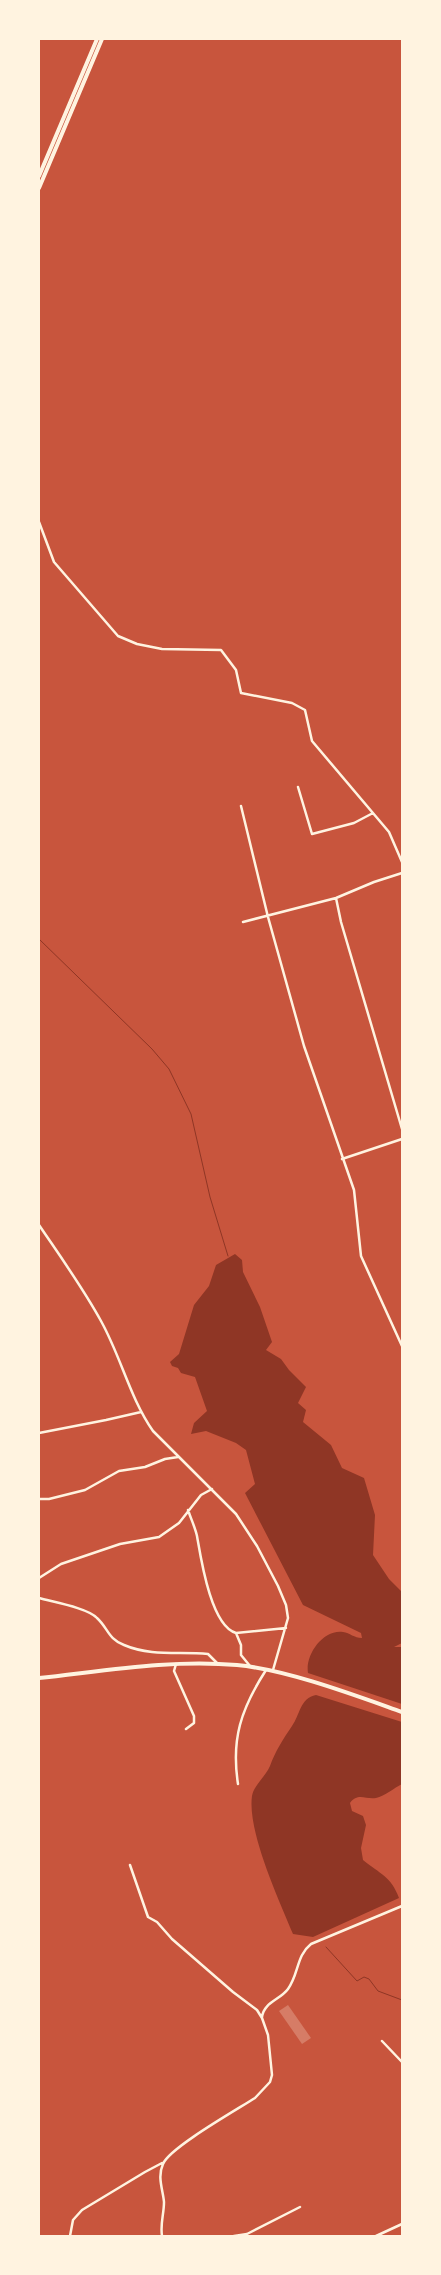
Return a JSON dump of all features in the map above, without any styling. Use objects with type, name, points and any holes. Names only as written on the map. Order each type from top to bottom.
[{"type":"main road","points":[[39,176],[97,39]]},
{"type":"main road","points":[[39,188],[102,39]]},
{"type":"main road","points":[[39,1678],[176,1664],[218,1664],[251,1667],[286,1675],[402,1712]]},
{"type":"street","points":[[39,522],[54,562],[118,636],[137,644],[162,649],[221,650],[236,670],[241,693],[292,703],[305,710],[312,741],[395,841],[402,862]]},
{"type":"street","points":[[298,787],[312,834],[354,823],[373,813]]},
{"type":"street","points":[[241,806],[268,917],[304,1046],[342,1159],[352,1183],[361,1256],[402,1346]]},
{"type":"street","points":[[243,922],[336,898],[374,882],[402,873]]},
{"type":"street","points":[[336,898],[402,1128]]},
{"type":"street","points":[[342,1159],[402,1139]]},
{"type":"street","points":[[39,1225],[101,1321],[122,1364],[141,1412],[153,1432],[236,1514],[257,1546],[286,1605],[288,1618],[273,1672]]},
{"type":"street","points":[[39,1433],[141,1412]]},
{"type":"street","points":[[39,1499],[49,1499],[84,1490],[119,1471],[145,1467],[165,1459],[178,1457]]},
{"type":"street","points":[[39,1578],[61,1564],[120,1544],[159,1537],[179,1523],[201,1495],[212,1489]]},
{"type":"street","points":[[188,1510],[194,1525],[199,1555],[216,1610],[223,1624],[230,1632],[236,1634],[286,1628]]},
{"type":"street","points":[[39,1598],[90,1613],[97,1618],[107,1634],[122,1644],[163,1654],[208,1654],[218,1664]]},
{"type":"street","points":[[236,1634],[241,1645],[241,1655],[251,1667]]},
{"type":"street","points":[[176,1664],[174,1671],[194,1716],[194,1723],[186,1729]]},
{"type":"street","points":[[238,1784],[235,1746],[239,1728],[249,1700],[266,1670]]},
{"type":"street","points":[[70,2236],[73,2220],[77,2214],[163,2163],[177,2149],[255,2098],[270,2082],[272,2060],[268,2035],[257,2010],[233,1992],[172,1939],[157,1922],[148,1917],[130,1865]]},
{"type":"street","points":[[262,2018],[263,2011],[269,2004],[280,1998],[289,1988],[300,1957],[305,1949],[312,1944],[402,1906]]},
{"type":"street","points":[[382,2041],[402,2062]]},
{"type":"street","points":[[162,2236],[160,2225],[164,2201],[160,2174],[163,2163]]},
{"type":"street","points":[[234,2236],[247,2234],[300,2207]]},
{"type":"street","points":[[376,2236],[402,2224]]},
{"type":"shaded area","points":[[235,1254],[242,1260],[243,1272],[260,1307],[272,1342],[266,1350],[281,1359],[306,1387],[298,1403],[306,1410],[303,1422],[331,1445],[342,1468],[364,1478],[375,1515],[373,1555],[389,1579],[402,1592],[402,1643],[394,1647],[402,1647],[402,1704],[308,1673],[309,1659],[312,1651],[322,1639],[336,1632],[343,1632],[362,1638],[361,1633],[303,1605],[245,1493],[255,1484],[246,1450],[236,1443],[206,1431],[191,1434],[194,1423],[207,1411],[195,1377],[181,1373],[170,1362],[179,1354],[194,1305],[209,1286],[216,1265]]},
{"type":"shaded area","points":[[316,1695],[402,1722],[402,1784],[379,1797],[359,1797],[350,1803],[352,1811],[363,1816],[366,1825],[361,1848],[363,1860],[389,1880],[399,1898],[313,1937],[293,1934],[259,1846],[254,1828],[252,1796],[255,1788],[268,1770],[282,1741],[295,1722],[303,1703]]},
{"type":"building","points":[[288,2005],[311,2038],[302,2044],[279,2011]]},
{"type":"waterway","points":[[39,939],[152,1049],[169,1069],[191,1114],[210,1197],[228,1256]]},
{"type":"waterway","points":[[326,1947],[357,1981],[364,1977],[369,1979],[378,1991],[402,2000]]}]
